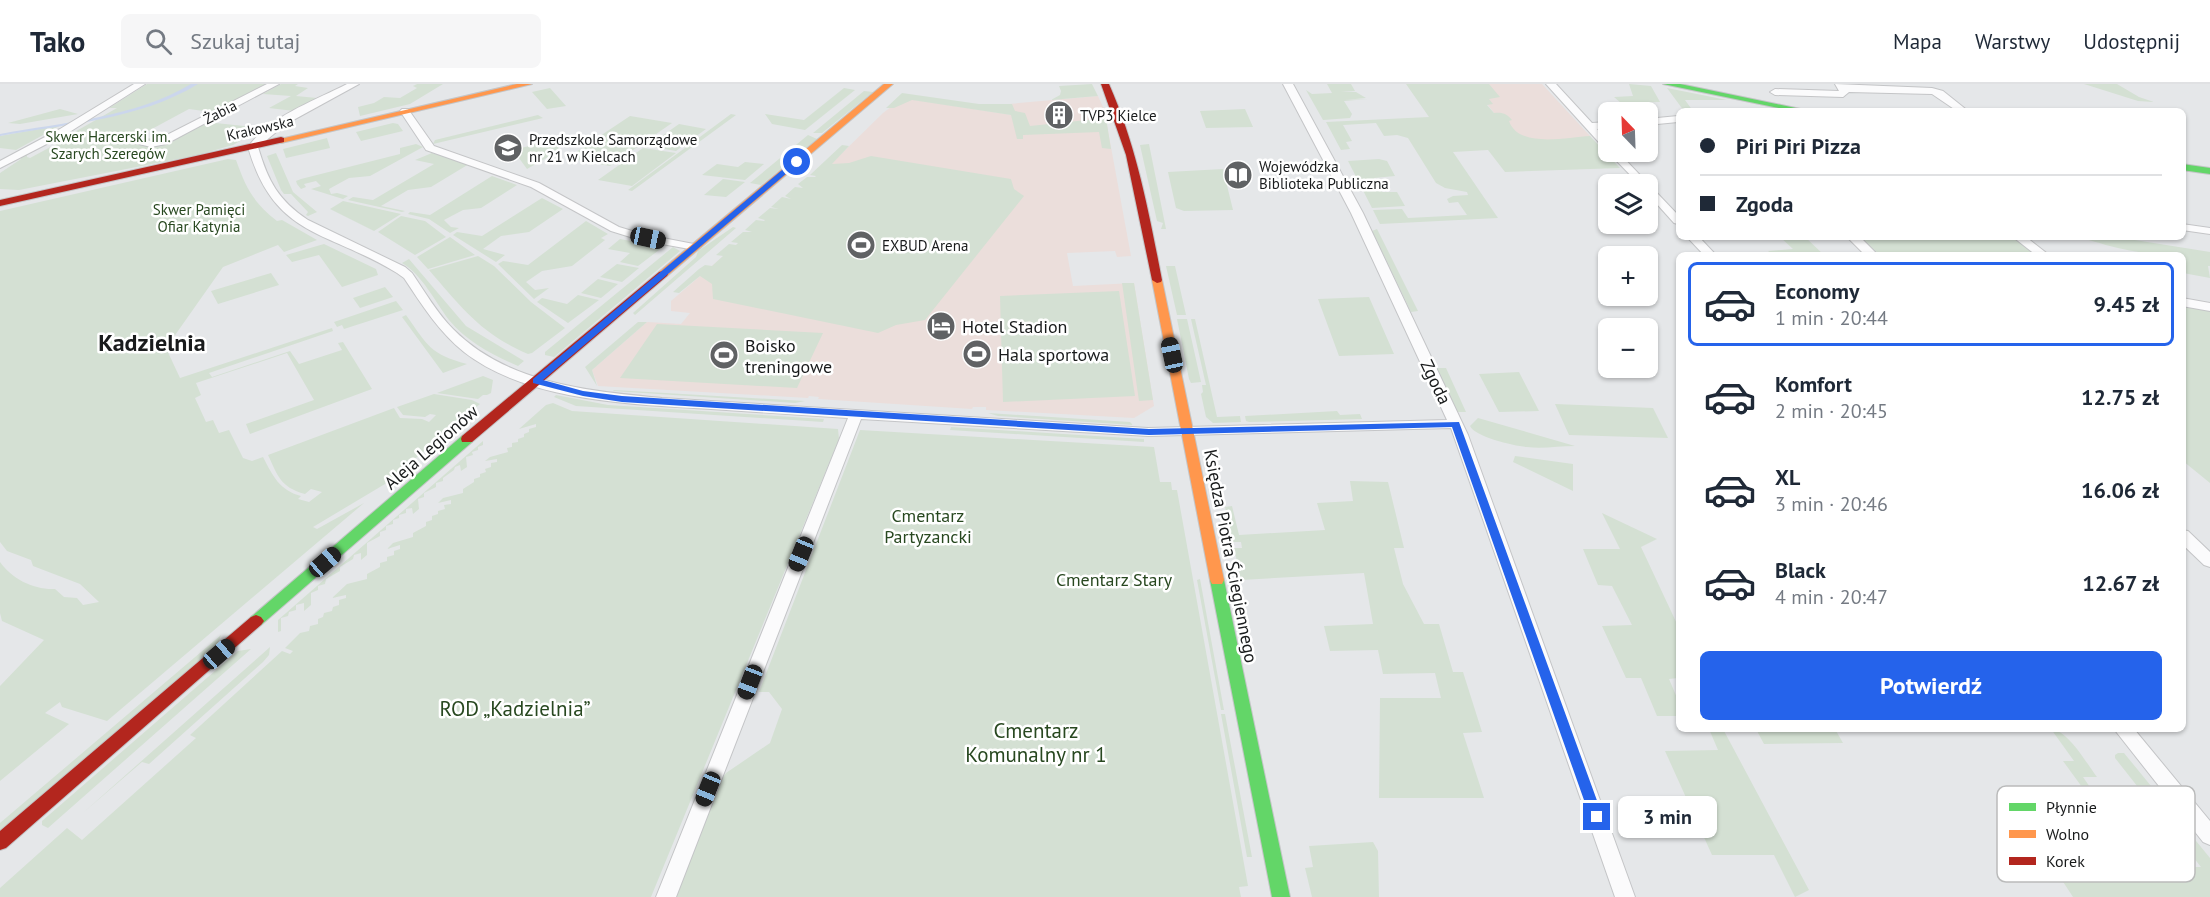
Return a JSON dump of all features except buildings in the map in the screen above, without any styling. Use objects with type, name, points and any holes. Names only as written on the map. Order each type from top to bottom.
[{"type":"street","points":[[0,165],[72,127],[140,84]]},
{"type":"street","name":"Żabia","points":[[123,139],[152,144],[167,140],[274,84]]},
{"type":"street","points":[[354,84],[265,134],[253,147],[271,192],[289,212],[302,221],[393,265],[408,276],[448,331],[462,343],[486,360],[536,381],[605,397],[1142,432],[1456,424]]},
{"type":"street","name":"Krakowska","points":[[0,203],[528,84]]},
{"type":"street","name":"Aleja Legionów","points":[[0,842],[536,381],[889,84]]},
{"type":"street","name":"Księdza Piotra Ściegiennego","points":[[1105,84],[1119,114],[1130,149],[1281,897]]},
{"type":"street","name":"Zgoda","points":[[1287,84],[1357,213],[1456,424],[1625,897]]},
{"type":"street","points":[[1551,84],[1598,135]]},
{"type":"street","points":[[1666,84],[1777,98],[1839,94],[1845,92],[1842,87]]},
{"type":"street","points":[[1768,84],[1777,98],[1799,108]]},
{"type":"street","points":[[1842,87],[1932,91],[1940,93],[1959,108]]},
{"type":"street","points":[[405,111],[430,148],[535,185],[615,229],[640,237],[694,248]]},
{"type":"street","points":[[1658,121],[1676,119]]},
{"type":"street","points":[[1590,126],[1598,126]]},
{"type":"street","points":[[1623,162],[1634,174]]},
{"type":"street","points":[[2186,168],[2210,171]]},
{"type":"street","points":[[1658,199],[1676,219]]},
{"type":"street","points":[[2186,228],[2210,231]]},
{"type":"street","points":[[1696,240],[1707,252]]},
{"type":"street","points":[[1855,240],[1869,252]]},
{"type":"street","points":[[2023,240],[2039,252]]},
{"type":"street","points":[[2186,303],[2210,307]]},
{"type":"street","points":[[666,897],[856,414]]},
{"type":"street","points":[[2186,539],[2210,561]]},
{"type":"street","points":[[2125,732],[2169,786]]},
{"type":"street","points":[[2195,818],[2210,836]]},
{"type":"shaded area","points":[[1471,84],[1542,84],[1591,137],[1519,144]]},
{"type":"shaded area","points":[[1098,96],[1104,109],[1131,256],[1117,257],[1115,251],[1067,253],[1073,286],[1134,283],[1154,406],[1134,418],[986,410],[986,407],[973,407],[972,409],[818,399],[819,397],[809,396],[808,398],[598,386],[592,370],[647,322],[681,324],[690,313],[671,311],[671,301],[831,164],[883,113],[903,98],[1012,115],[1009,104]]},
{"type":"green space","name":"Skwer Harcerski im. Szarych Szeregów","points":[[147,84],[268,84],[211,112],[189,109],[137,137],[170,140],[206,122],[263,128],[233,145],[198,155],[19,190],[0,189],[0,173],[21,159],[21,156],[27,154],[30,158],[71,136],[117,108],[109,108]]},
{"type":"green space","points":[[281,84],[298,84],[295,86],[308,88],[296,96],[317,98],[294,111],[269,108],[291,96],[263,94]]},
{"type":"green space","points":[[443,84],[410,104],[360,116],[358,107],[374,103],[384,97],[400,98],[417,88],[413,86]]},
{"type":"green space","points":[[1092,84],[1098,96],[1051,100],[1060,95],[1059,86]]},
{"type":"green space","points":[[1327,84],[1351,84],[1355,91],[1341,92],[1356,92],[1366,98],[1345,100],[1368,99],[1344,101],[1352,114],[1350,118],[1323,120],[1306,90],[1312,94],[1332,93]]},
{"type":"green space","points":[[1406,84],[1489,84],[1500,97],[1489,99],[1493,104],[1487,105],[1494,113],[1508,116],[1512,120],[1509,121],[1514,130],[1533,138],[1545,139],[1590,136],[1598,145],[1598,162],[1614,162],[1620,168],[1505,172],[1488,150],[1453,152],[1498,218],[1380,224],[1373,210],[1402,209],[1408,218],[1467,215],[1458,202],[1449,203],[1447,199],[1453,196],[1468,195],[1467,192],[1445,188],[1436,183],[1408,138],[1397,135],[1384,136],[1376,123],[1343,125],[1352,141],[1346,142],[1350,149],[1341,150],[1326,122],[1429,117]]},
{"type":"green space","points":[[1629,84],[1651,86],[1660,102],[1620,102],[1614,97],[1633,96]]},
{"type":"green space","points":[[2084,84],[2117,84],[2139,97],[2154,102],[2138,101]]},
{"type":"green space","points":[[550,88],[566,106],[547,109],[532,92]]},
{"type":"green space","points":[[844,88],[855,90],[805,130],[772,124],[765,114],[804,120]]},
{"type":"green space","points":[[1667,88],[1727,100],[1685,100],[1691,108],[1682,108]]},
{"type":"green space","points":[[864,91],[873,92],[822,133],[813,133]]},
{"type":"green space","points":[[902,93],[979,104],[1012,104],[1015,111],[1025,113],[1030,126],[1106,118],[1111,149],[1102,148],[1099,132],[1023,135],[1023,139],[1017,139],[1011,115],[912,100],[894,108],[886,108]]},
{"type":"green space","points":[[60,109],[78,114],[20,124],[8,123]]},
{"type":"green space","points":[[1245,109],[1253,127],[1206,128],[1200,111]]},
{"type":"green space","points":[[731,114],[736,115],[632,191],[628,190]]},
{"type":"green space","points":[[538,115],[543,118],[433,144],[435,140]]},
{"type":"green space","points":[[630,116],[672,123],[610,166],[567,158]]},
{"type":"green space","points":[[393,123],[398,124],[403,131],[361,141],[356,132]]},
{"type":"green space","points":[[679,124],[706,129],[676,151],[648,146]]},
{"type":"green space","points":[[61,125],[16,150],[0,148],[0,136]]},
{"type":"green space","points":[[808,135],[817,139],[761,185],[750,183]]},
{"type":"green space","points":[[327,138],[330,148],[286,158],[283,149]]},
{"type":"green space","points":[[553,140],[560,150],[527,169],[513,150]]},
{"type":"green space","points":[[416,144],[423,147],[370,176],[349,178],[329,189],[331,194],[348,196],[343,199],[311,189],[321,186],[316,181],[304,184],[306,187],[301,189],[296,181],[400,154],[400,148]]},
{"type":"green space","points":[[1149,144],[1166,229],[1161,229],[1163,223],[1157,221],[1140,145]]},
{"type":"green space","name":"EXBUD Arena","points":[[842,145],[849,146],[832,164],[849,163],[871,156],[1011,179],[1014,189],[1024,196],[925,320],[896,325],[878,333],[713,299],[712,284],[700,276],[679,293],[673,292],[705,265],[712,266],[723,256],[716,255],[729,244],[736,245],[738,243],[731,242],[743,232],[752,232],[745,230],[756,220],[764,221],[758,218],[770,208],[779,209],[771,207],[782,197],[791,199],[785,196],[795,187],[803,188],[798,184],[807,177],[815,177],[810,175]]},
{"type":"green space","points":[[643,148],[676,153],[632,186],[598,180]]},
{"type":"green space","points":[[276,153],[293,192],[317,212],[306,215],[308,212],[291,194],[284,194],[281,190],[267,156]]},
{"type":"green space","points":[[432,153],[469,164],[431,187],[408,190],[381,206],[405,211],[402,212],[348,200],[353,197],[373,200],[434,164],[415,160]]},
{"type":"green space","name":"Skwer Pamięci Ofiar Katynia","points":[[228,159],[236,160],[251,194],[269,214],[277,221],[282,220],[317,240],[284,252],[278,245],[223,267],[166,348],[180,378],[332,328],[333,331],[209,373],[212,377],[290,351],[299,364],[342,350],[338,343],[343,342],[372,389],[250,434],[246,424],[314,400],[287,353],[196,383],[201,395],[195,398],[206,422],[213,420],[219,433],[229,430],[243,458],[252,461],[263,457],[282,486],[301,496],[298,499],[309,502],[322,492],[311,489],[305,494],[290,488],[281,480],[268,455],[394,408],[400,418],[422,419],[429,422],[436,415],[430,414],[425,417],[403,415],[397,407],[434,394],[472,400],[480,404],[385,484],[313,527],[317,529],[364,503],[107,721],[62,707],[60,702],[45,713],[69,724],[0,781],[0,686],[44,640],[2,621],[0,562],[11,574],[24,582],[39,588],[55,589],[64,597],[77,598],[83,605],[99,602],[80,584],[33,566],[31,560],[7,551],[0,542],[0,211]]},
{"type":"green space","points":[[1379,159],[1387,161],[1395,176],[1374,178],[1382,192],[1397,192],[1405,206],[1372,208],[1348,161]]},
{"type":"green space","points":[[745,162],[764,164],[745,180],[702,175],[717,164],[738,167]]},
{"type":"green space","points":[[1223,169],[1233,210],[1184,211],[1176,208],[1168,172]]},
{"type":"green space","points":[[492,176],[517,185],[481,208],[463,210],[444,220],[451,227],[459,228],[450,233],[429,219],[408,214],[410,212],[430,215]]},
{"type":"green space","points":[[723,179],[745,182],[726,197],[704,195]]},
{"type":"green space","points":[[542,198],[563,209],[529,232],[501,236],[483,249],[505,255],[496,262],[453,235],[457,232],[482,236]]},
{"type":"green space","points":[[343,201],[401,214],[374,231],[330,209]]},
{"type":"green space","points":[[401,216],[425,221],[446,237],[415,255],[378,232]]},
{"type":"green space","points":[[586,221],[608,234],[601,238],[605,240],[572,266],[542,271],[526,282],[535,290],[549,288],[534,299],[498,264],[503,261],[528,265]]},
{"type":"green space","points":[[733,227],[736,228],[635,315],[633,313],[696,257],[698,251]]},
{"type":"green space","points":[[1377,229],[1418,311],[1411,312],[1372,231]]},
{"type":"green space","points":[[450,237],[475,255],[428,269],[417,257]]},
{"type":"green space","points":[[620,239],[663,247],[638,266],[620,262],[630,253],[608,249]]},
{"type":"green space","points":[[1783,240],[1808,240],[1821,252],[1768,251],[1793,249]]},
{"type":"green space","points":[[1863,240],[2016,240],[2032,252],[1877,252]]},
{"type":"green space","points":[[2089,240],[2135,240],[2210,252],[2210,266],[2208,266],[2210,278],[2186,274],[2186,252],[2142,252]]},
{"type":"green space","points":[[324,244],[376,269],[378,275],[342,287],[319,255],[292,262],[286,255]]},
{"type":"green space","points":[[673,247],[680,251],[554,357],[545,355],[545,352]]},
{"type":"green space","points":[[478,256],[494,266],[531,302],[565,328],[528,354],[497,338],[484,328],[462,308],[429,270]]},
{"type":"green space","points":[[409,259],[466,326],[524,361],[518,366],[472,341],[456,328],[422,281],[402,263]]},
{"type":"green space","points":[[617,264],[639,268],[622,282],[600,277]]},
{"type":"green space","points":[[1166,266],[1175,266],[1186,315],[1177,315]]},
{"type":"green space","points":[[271,273],[279,285],[218,304],[211,291]]},
{"type":"green space","points":[[598,279],[618,284],[601,298],[581,293]]},
{"type":"green space","points":[[1122,283],[1134,283],[1153,400],[1139,401]]},
{"type":"green space","points":[[385,287],[393,297],[360,308],[353,298]]},
{"type":"green space","points":[[1119,291],[1135,396],[1003,402],[1000,296]]},
{"type":"green space","points":[[578,295],[599,300],[568,323],[537,302],[542,298],[567,304]]},
{"type":"green space","points":[[1369,297],[1394,354],[1339,356],[1318,299]]},
{"type":"green space","points":[[396,301],[403,310],[344,329],[342,325],[337,327],[334,322]]},
{"type":"green space","points":[[2186,306],[2210,311],[2210,483],[2186,463]]},
{"type":"green space","points":[[406,315],[437,352],[467,364],[443,373],[402,317]]},
{"type":"green space","points":[[1177,319],[1187,319],[1201,382],[1191,383],[1189,379]]},
{"type":"green space","points":[[1191,319],[1195,319],[1217,417],[1240,416],[1241,422],[1213,423],[1206,417],[1201,394],[1202,385],[1206,385]]},
{"type":"green space","points":[[638,322],[647,322],[592,370],[597,386],[585,367]]},
{"type":"green space","name":"Boisko treningowe","points":[[657,324],[823,333],[797,388],[620,378]]},
{"type":"green space","points":[[1437,368],[1446,368],[1466,412],[1456,412]]},
{"type":"green space","points":[[1519,372],[1539,411],[1499,412],[1479,374]]},
{"type":"green space","points":[[483,376],[493,380],[491,393],[478,399],[437,393]]},
{"type":"green space","points":[[614,390],[805,401],[795,403]]},
{"type":"green space","points":[[556,395],[608,405],[824,419],[823,422],[576,406],[554,397]]},
{"type":"green space","name":"ROD „Kadzielnia”","points":[[553,403],[572,411],[838,429],[839,439],[651,897],[0,897],[0,888],[67,828],[82,840],[196,738],[190,735],[282,651],[290,654],[293,651],[285,648],[300,633],[309,631],[310,626],[318,624],[318,619],[323,617],[324,613],[332,611],[333,607],[339,605],[339,600],[346,598],[346,595],[332,598],[347,584],[367,579],[367,574],[380,567],[380,563],[387,561],[387,557],[394,555],[394,551],[400,549],[400,545],[387,549],[393,543],[413,537],[413,533],[426,526],[426,522],[432,520],[432,516],[445,509],[444,505],[451,504],[451,500],[438,503],[443,498],[463,493],[463,489],[474,482],[474,479],[480,477],[480,474],[486,472],[485,469],[491,467],[491,463],[497,462],[497,459],[485,461],[490,457],[508,452],[507,448],[512,447],[512,443],[518,442],[518,439],[529,432],[529,429],[536,427],[536,424],[519,429],[546,405]]},
{"type":"green space","points":[[1555,404],[1653,408],[1668,438],[1569,435]]},
{"type":"green space","points":[[1337,411],[1340,415],[1360,414],[1362,419],[1249,422],[1246,421],[1245,416]]},
{"type":"green space","points":[[988,413],[1130,422],[1133,425],[998,416]]},
{"type":"green space","points":[[1478,418],[1575,446],[1533,448],[1513,445],[1473,430],[1470,426]]},
{"type":"green space","points":[[951,427],[1144,439],[1144,442],[950,430]]},
{"type":"green space","points":[[860,430],[1154,447],[1160,482],[1171,482],[1172,490],[1177,490],[1248,886],[1239,887],[1241,897],[675,897],[721,780],[726,773],[770,743],[782,709],[769,692],[759,692]]},
{"type":"green space","points":[[483,441],[483,445],[478,447],[478,450],[472,452],[473,455],[466,457],[467,467],[461,471],[460,465],[455,467],[443,478],[443,481],[436,483],[436,487],[418,499],[419,509],[413,514],[412,508],[406,509],[406,513],[399,515],[399,518],[393,520],[393,524],[386,526],[386,530],[380,532],[380,536],[367,543],[367,555],[361,560],[361,553],[354,555],[353,559],[340,567],[340,571],[326,579],[325,584],[318,586],[318,590],[311,593],[311,605],[304,611],[304,603],[296,605],[296,610],[281,618],[281,631],[278,632],[278,620]]},
{"type":"green space","points":[[1515,456],[1573,464],[1573,491],[1513,462]]},
{"type":"green space","points":[[1350,481],[1388,482],[1404,548],[1394,548],[1403,584],[1424,624],[1439,624],[1453,672],[1463,672],[1482,732],[1463,733],[1484,798],[1379,798],[1380,698],[1441,698],[1435,673],[1383,674],[1378,650],[1330,651],[1324,626],[1373,624],[1364,573],[1241,580],[1234,548],[1242,548],[1241,542],[1233,542],[1225,507],[1232,506],[1239,535],[1325,530],[1317,503],[1353,501]]},
{"type":"green space","points":[[1602,513],[1657,539],[1641,547],[1676,622],[1676,678],[1669,679],[1676,695],[1676,716],[1657,716],[1641,678],[1626,678],[1602,626],[1632,625],[1612,586],[1598,585],[1583,549],[1620,549]]},
{"type":"green space","points":[[1200,579],[1224,710],[1221,710],[1197,580]]},
{"type":"green space","points":[[221,635],[217,646],[0,831],[0,823]]},
{"type":"green space","points":[[270,647],[269,655],[263,662],[149,764],[142,762],[84,812]]},
{"type":"green space","points":[[251,649],[48,828],[42,825],[42,821],[238,651]]},
{"type":"green space","points":[[1221,714],[1225,714],[1252,857],[1247,857]]},
{"type":"green space","points":[[1710,732],[1725,732],[1809,890],[1795,897],[1774,855],[1712,855],[1665,751],[1718,750]]},
{"type":"green space","points":[[1758,732],[1837,732],[1843,743],[1764,744]]},
{"type":"green space","points":[[2053,732],[2064,735],[2083,756],[2097,777],[2083,777],[2089,786],[2081,786],[2063,761],[2074,761]]},
{"type":"green space","points":[[2124,753],[2151,786],[2137,786],[2115,755]]},
{"type":"green space","points":[[2195,840],[2210,858],[2210,897],[2073,897],[2063,882],[2195,882],[2195,867],[2201,867],[2195,859]]},
{"type":"green space","points":[[1373,842],[1378,851],[1379,897],[1312,897],[1305,868],[1313,867],[1309,846]]},
{"type":"water","points":[[191,84],[198,84],[151,106],[127,113],[0,136],[0,134],[122,112],[169,95]]},
{"type":"traffic: fast","points":[[1667,84],[1791,108]]},
{"type":"traffic: fast","points":[[2186,168],[2210,171]]},
{"type":"traffic: fast","points":[[256,621],[467,439]]},
{"type":"traffic: fast","points":[[1217,580],[1281,897]]},
{"type":"traffic: slow","points":[[281,140],[528,84]]},
{"type":"traffic: slow","points":[[663,274],[889,84]]},
{"type":"traffic: slow","points":[[1157,280],[1217,580]]},
{"type":"traffic: jam","points":[[1105,84],[1131,155],[1157,280]]},
{"type":"traffic: jam","points":[[0,203],[281,140]]},
{"type":"traffic: jam","points":[[467,439],[663,274]]},
{"type":"traffic: jam","points":[[0,842],[256,621]]},
{"type":"place","name":"TVP3 Kielce","points":[[1059,115]]},
{"type":"place","name":"Przedszkole Samorządowe nr 21 w Kielcach","points":[[508,148]]},
{"type":"place","name":"Wojewódzka Biblioteka Publiczna","points":[[1238,175]]},
{"type":"place","name":"EXBUD Arena","points":[[861,245]]},
{"type":"place","name":"Hotel Stadion","points":[[941,326]]},
{"type":"place","name":"Hala sportowa","points":[[977,354]]},
{"type":"place","name":"Boisko treningowe","points":[[724,355]]},
{"type":"district","name":"Kadzielnia","points":[[152,342]]},
{"type":"route","points":[[797,162],[536,381],[583,393],[622,399],[1169,433],[1456,424],[1597,817]]},
{"type":"park label","name":"Cmentarz Partyzancki","points":[[928,525]]},
{"type":"park label","name":"Cmentarz Stary","points":[[1114,579]]},
{"type":"park label","name":"Cmentarz Komunalny nr 1","points":[[1036,742]]}]
